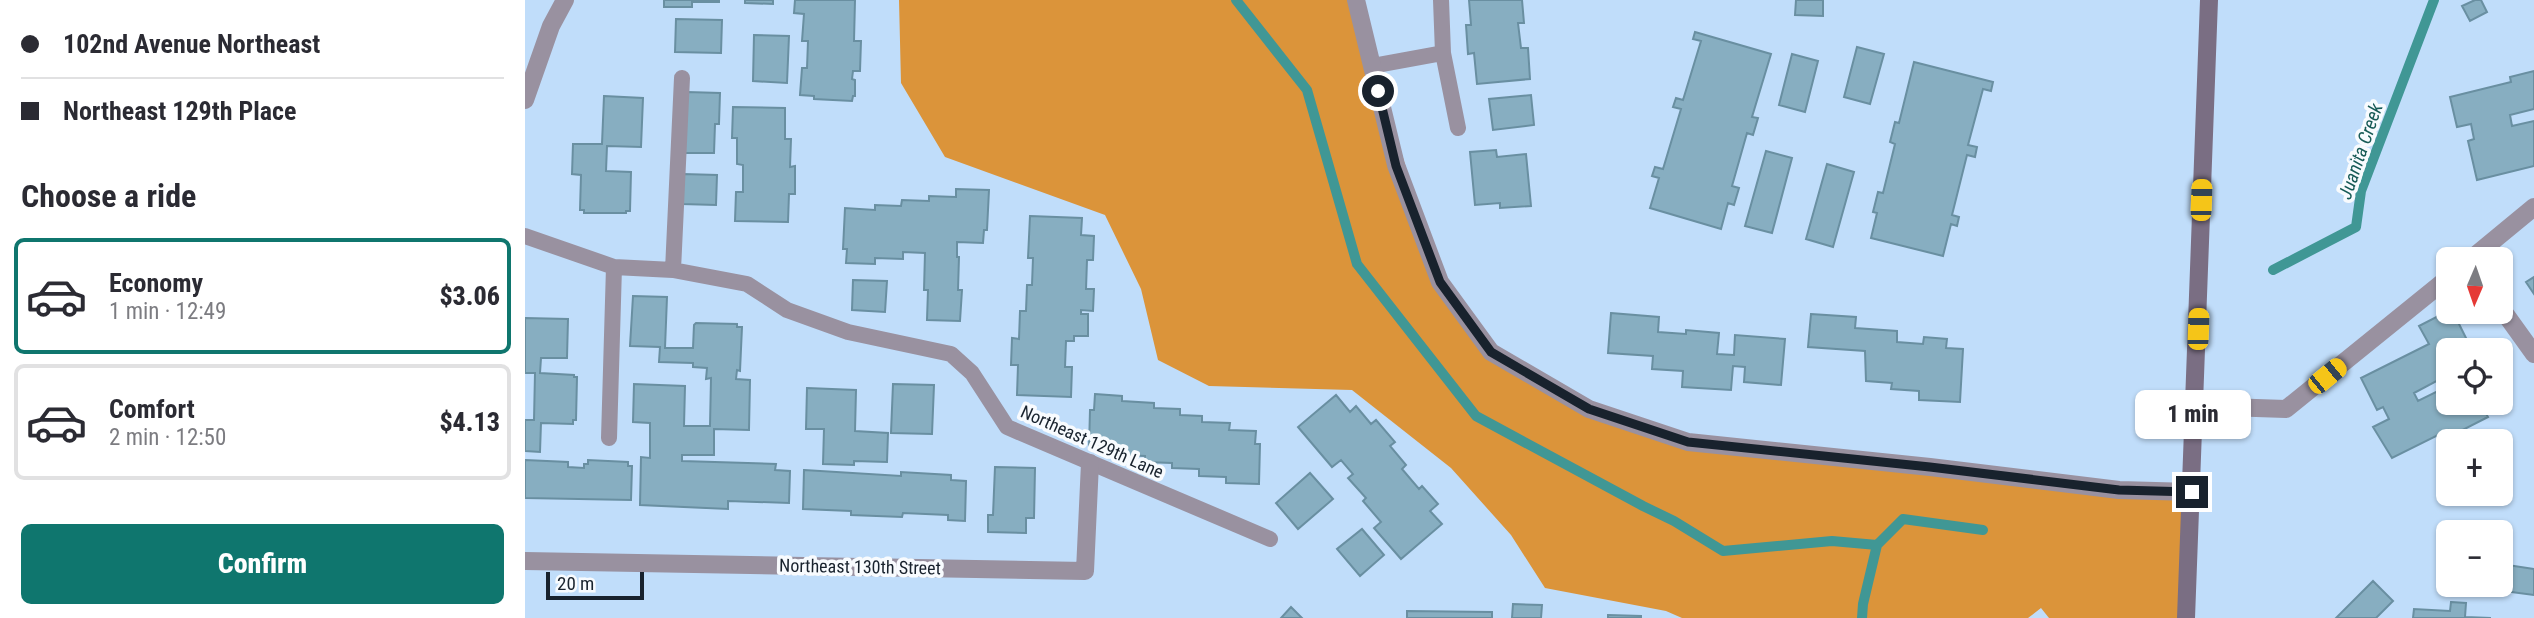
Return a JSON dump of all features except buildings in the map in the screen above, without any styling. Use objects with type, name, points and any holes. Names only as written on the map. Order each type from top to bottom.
[{"type":"main road","points":[[2186,618],[2196,406],[2209,0]]},
{"type":"street","points":[[525,100],[551,26],[565,0]]},
{"type":"street","points":[[1356,0],[1396,166],[1440,282],[1491,352],[1589,409],[1688,442],[2119,490],[2192,492]]},
{"type":"street","points":[[2486,247],[2534,207]]},
{"type":"street","points":[[2196,406],[2286,409],[2436,288]]},
{"type":"street","points":[[2512,324],[2534,354]]},
{"type":"street","name":"Northeast 130th Street","points":[[525,561],[1085,571],[1090,463]]},
{"type":"lane","points":[[1441,0],[1443,53],[1458,128]]},
{"type":"lane","points":[[1372,66],[1443,53]]},
{"type":"lane","points":[[673,270],[682,78]]},
{"type":"lane","name":"Northeast 129th Lane","points":[[525,236],[614,267],[673,270],[747,284],[787,310],[848,332],[951,354],[972,373],[1007,427],[1270,539]]},
{"type":"lane","points":[[609,438],[614,267]]},
{"type":"shaded area","points":[[899,0],[1356,0],[1440,282],[1491,353],[1589,409],[1688,442],[2192,492],[2186,618],[2049,618],[2041,608],[2028,618],[1682,618],[1666,611],[1545,588],[1511,535],[1451,468],[1352,390],[1209,386],[1158,360],[1141,289],[1105,215],[945,157],[901,83]]},
{"type":"waterway","points":[[1236,0],[1307,90],[1357,264],[1476,416],[1674,521],[1723,551],[1832,541],[1877,545]]},
{"type":"waterway","name":"Juanita Creek","points":[[2273,270],[2356,227],[2361,191],[2434,0]]},
{"type":"waterway","name":"Juanita Creek","points":[[1862,618],[1877,545],[1903,519],[1983,530]]},
{"type":"route","points":[[1378,91],[1396,166],[1440,282],[1491,352],[1589,409],[1688,442],[2119,490],[2192,492]]}]
